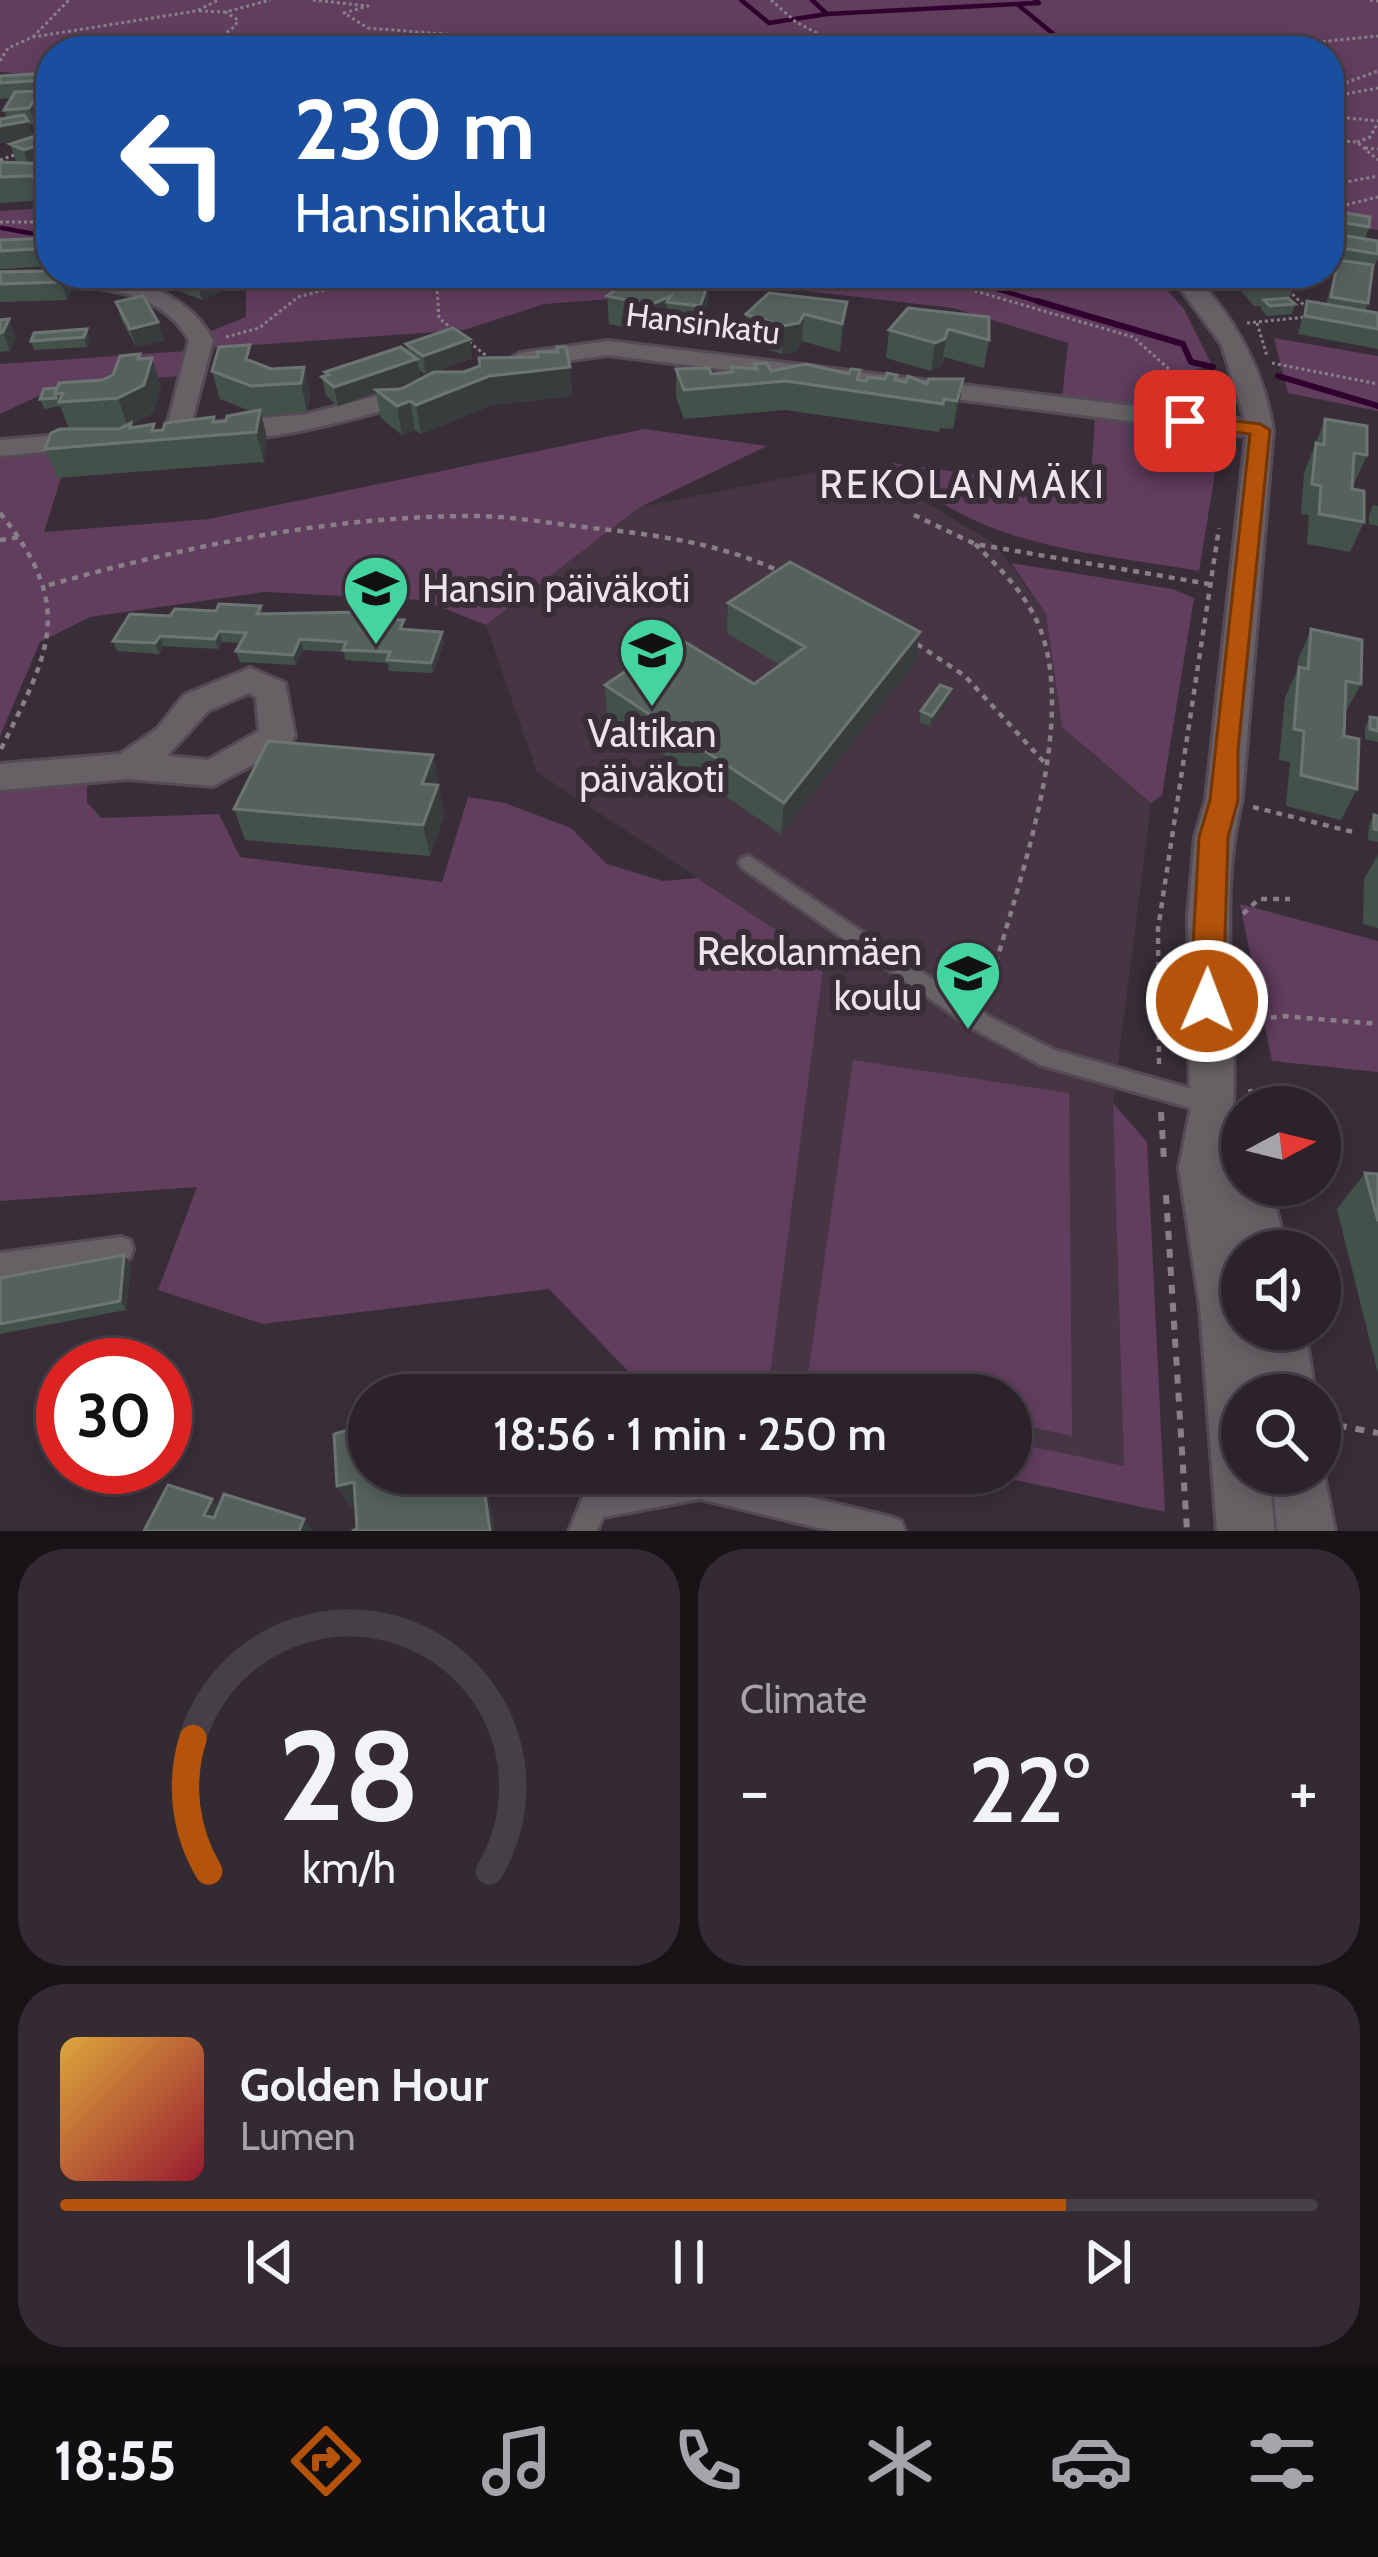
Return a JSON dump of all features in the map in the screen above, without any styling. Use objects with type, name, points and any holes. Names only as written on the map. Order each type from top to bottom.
[{"type":"street","points":[[0,280],[36,278]]},
{"type":"street","points":[[126,288],[180,311],[198,327],[201,340],[170,435],[308,422],[439,386]]},
{"type":"street","points":[[1193,288],[1225,326],[1254,389],[1260,430],[1208,917],[1212,1108],[1203,1168],[1226,1307],[1246,1531]]},
{"type":"street","name":"Hansinkatu","points":[[498,365],[608,348],[1260,430]]},
{"type":"street","points":[[0,448],[113,439]]},
{"type":"street","points":[[0,778],[128,766]]},
{"type":"street","points":[[1212,1108],[1221,1127]]},
{"type":"street","points":[[1302,1494],[1306,1531]]},
{"type":"lane","points":[[749,863],[980,1022],[1048,1058],[1212,1108]]},
{"type":"lane","points":[[0,1265],[121,1249]]},
{"type":"lane","points":[[584,1531],[594,1505],[700,1485],[891,1531]]},
{"type":"path","points":[[33,37],[69,0]]},
{"type":"path","points":[[196,10],[219,0]]},
{"type":"path","points":[[39,36],[196,10],[226,12],[270,0]]},
{"type":"path","points":[[314,0],[368,6],[344,13],[368,28],[462,36]]},
{"type":"path","points":[[771,0],[822,36]]},
{"type":"path","points":[[1370,0],[1378,1]]},
{"type":"path","points":[[223,36],[238,20],[226,12]]},
{"type":"path","points":[[1344,39],[1378,36]]},
{"type":"path","points":[[0,61],[8,48],[36,37]]},
{"type":"path","points":[[1344,83],[1378,71]]},
{"type":"path","points":[[1344,96],[1378,88]]},
{"type":"path","points":[[1344,116],[1378,122],[1370,137],[1344,141]]},
{"type":"path","points":[[1357,142],[1378,160]]},
{"type":"path","points":[[1365,148],[1378,149]]},
{"type":"path","points":[[0,160],[30,150]]},
{"type":"path","points":[[1344,182],[1378,176]]},
{"type":"path","points":[[1344,205],[1378,197]]},
{"type":"path","points":[[0,222],[36,222]]},
{"type":"path","points":[[201,340],[259,328],[298,297],[332,288]]},
{"type":"path","points":[[437,288],[439,319],[498,365]]},
{"type":"path","points":[[965,288],[1133,337],[1187,385],[1230,398]]},
{"type":"path","points":[[1225,326],[1317,317],[1286,288]]},
{"type":"path","points":[[1256,322],[1266,356]]},
{"type":"path","points":[[1270,363],[1378,384]]},
{"type":"path","points":[[0,513],[21,537],[49,585],[53,616],[44,663],[0,751]]},
{"type":"path","points":[[914,515],[976,544],[1244,591]]},
{"type":"path","points":[[49,585],[126,562],[247,541],[475,516],[710,546],[782,573]]},
{"type":"path","points":[[0,540],[21,537]]},
{"type":"path","points":[[976,544],[1006,572],[1033,613],[1046,650],[1044,762],[980,1022]]},
{"type":"path","points":[[900,635],[965,676],[1044,762]]},
{"type":"path","points":[[1241,804],[1353,832]]},
{"type":"path","points":[[1238,919],[1259,899],[1290,899]]},
{"type":"path","points":[[1236,1023],[1284,1016],[1378,1024]]},
{"type":"path","points":[[1341,1426],[1378,1433]]},
{"type":"shaded area","points":[[0,0],[1378,0],[1378,230],[1344,225],[1344,36],[36,36],[36,75],[0,72]]},
{"type":"shaded area","points":[[36,209],[36,242],[0,244],[0,211]]},
{"type":"shaded area","points":[[237,288],[664,288],[638,297],[544,304],[464,330],[212,348],[211,331],[246,317],[246,291]]},
{"type":"shaded area","points":[[779,288],[1165,288],[1184,309],[1212,365],[1177,375],[1161,411],[1062,398],[1068,343],[953,308]]},
{"type":"shaded area","points":[[1274,338],[1378,356],[1378,411],[1288,393]]},
{"type":"shaded area","points":[[187,351],[180,376],[62,385],[0,414],[0,364]]},
{"type":"shaded area","points":[[1095,419],[1206,434],[1220,443],[1199,571],[1068,549],[1003,532],[944,504],[892,463],[1090,490]]},
{"type":"shaded area","points":[[644,429],[767,446],[640,507],[486,625],[423,600],[264,592],[90,617],[40,642],[0,736],[0,453],[70,449],[44,532],[209,519]]},
{"type":"shaded area","name":"Rekolanmäen koulu","points":[[836,468],[923,501],[995,544],[1046,614],[1062,727],[1151,803],[1113,1103],[1125,1467],[1032,1447],[1032,1374],[769,1374],[824,961],[537,772],[486,625],[640,507]]},
{"type":"shaded area","points":[[1011,563],[1172,589],[1194,598],[1162,795],[1151,803],[1062,727],[1046,614]]},
{"type":"shaded area","points":[[87,779],[87,802],[101,818],[219,814],[240,857],[442,882],[468,797],[505,803],[571,828],[607,864],[663,881],[697,878],[824,961],[770,1374],[631,1374],[549,1289],[263,1324],[158,1290],[197,1187],[0,1201],[0,787]]},
{"type":"shaded area","points":[[1240,904],[1378,941],[1378,1072],[1272,1061]]},
{"type":"shaded area","points":[[853,1060],[1069,1093],[1072,1436],[1032,1427],[1032,1374],[808,1374]]},
{"type":"shaded area","points":[[1113,1103],[1147,1142],[1165,1512],[1032,1484],[1032,1446],[1124,1466]]},
{"type":"building","points":[[36,74],[36,81],[0,83],[0,76]]},
{"type":"building","points":[[36,91],[36,96],[29,108],[4,110],[15,92]]},
{"type":"building","points":[[24,115],[28,121],[0,126],[0,119]]},
{"type":"building","points":[[36,136],[36,146],[24,150],[10,144]]},
{"type":"building","points":[[0,162],[36,163],[36,176],[0,177]]},
{"type":"building","points":[[1344,213],[1370,217],[1369,227],[1344,223]]},
{"type":"building","points":[[1344,235],[1378,241],[1378,254],[1344,248]]},
{"type":"building","points":[[36,239],[36,249],[0,251],[0,240]]},
{"type":"building","points":[[1344,261],[1373,265],[1368,303],[1331,297],[1333,288],[1344,288]]},
{"type":"building","points":[[36,271],[36,283],[0,284],[0,272]]},
{"type":"building","points":[[617,288],[707,288],[700,306],[667,302],[671,296],[650,305],[607,296]]},
{"type":"building","points":[[769,293],[847,302],[842,324],[804,314],[799,323],[783,326],[746,314]]},
{"type":"building","points":[[143,296],[158,322],[130,329],[116,302]]},
{"type":"building","points":[[1288,298],[1295,304],[1270,306],[1264,300]]},
{"type":"building","points":[[1307,301],[1378,313],[1378,329],[1305,316]]},
{"type":"building","points":[[908,308],[989,317],[989,340],[948,329],[945,339],[935,343],[889,330]]},
{"type":"building","points":[[453,328],[470,339],[423,356],[406,344]]},
{"type":"building","points":[[87,329],[84,337],[31,341],[34,333]]},
{"type":"building","points":[[250,345],[246,359],[271,369],[304,367],[301,383],[251,386],[212,371],[219,347]]},
{"type":"building","points":[[401,347],[417,359],[334,387],[322,377],[329,375],[325,372]]},
{"type":"building","points":[[557,347],[566,347],[570,367],[489,376],[416,405],[410,401],[397,406],[376,390],[401,389],[434,372],[464,372],[480,366],[479,358],[538,357],[537,352],[558,352]]},
{"type":"building","points":[[140,354],[138,359],[152,358],[144,385],[118,398],[59,402],[63,393],[55,394],[59,383],[102,380],[113,375],[120,356]]},
{"type":"building","points":[[767,363],[771,371],[806,364],[849,374],[851,369],[860,370],[857,380],[866,381],[868,377],[885,379],[887,373],[897,375],[895,380],[906,382],[908,376],[927,384],[929,379],[963,379],[957,401],[944,399],[943,404],[786,381],[684,390],[676,369],[709,368],[711,374],[733,372],[731,367],[757,369],[754,364]]},
{"type":"building","points":[[57,388],[56,398],[40,399],[44,389]]},
{"type":"building","points":[[260,410],[256,432],[45,449],[51,433],[60,429],[119,429],[131,423],[130,428],[154,424],[152,431],[163,430],[165,423],[214,417],[213,422],[226,421],[227,416]]},
{"type":"building","points":[[1325,419],[1367,426],[1367,455],[1354,453],[1352,489],[1364,491],[1364,522],[1319,514],[1321,486],[1312,484],[1316,443],[1324,445]]},
{"type":"building","points":[[790,562],[920,632],[784,803],[605,685],[677,637],[754,684],[805,647],[728,603]]},
{"type":"building","points":[[219,604],[261,606],[257,614],[360,612],[358,618],[404,620],[400,629],[442,632],[431,663],[387,660],[390,652],[343,650],[346,642],[300,639],[293,655],[236,651],[246,633],[219,631],[215,639],[160,636],[155,643],[113,641],[130,614],[216,611]]},
{"type":"building","points":[[1311,629],[1362,640],[1361,684],[1346,681],[1344,736],[1359,739],[1357,789],[1301,775],[1304,731],[1294,729],[1299,667],[1308,669]]},
{"type":"building","points":[[940,685],[951,689],[932,716],[921,711]]},
{"type":"building","points":[[1370,717],[1378,718],[1378,731],[1370,729]]},
{"type":"building","points":[[268,741],[433,755],[422,784],[438,785],[423,825],[234,809]]},
{"type":"building","points":[[1365,1173],[1378,1174],[1378,1221]]},
{"type":"building","points":[[124,1255],[120,1301],[0,1324],[0,1278]]},
{"type":"building","points":[[348,1430],[348,1483],[337,1486],[334,1434]]},
{"type":"building","points":[[192,1493],[212,1499],[204,1515],[214,1518],[224,1494],[304,1519],[299,1531],[144,1531],[163,1494]]},
{"type":"building","points":[[355,1494],[485,1494],[490,1531],[352,1531],[357,1529]]},
{"type":"waterway","points":[[741,0],[769,23],[827,14]]},
{"type":"waterway","points":[[812,0],[827,14]]},
{"type":"waterway","points":[[1017,4],[1039,3],[1035,0]]},
{"type":"waterway","points":[[827,14],[1017,4]]},
{"type":"waterway","points":[[1017,4],[1056,36]]},
{"type":"waterway","points":[[2,228],[36,234]]},
{"type":"waterway","points":[[993,288],[1047,304]]},
{"type":"waterway","points":[[1037,301],[1183,344],[1191,362],[1213,367]]},
{"type":"waterway","points":[[1278,376],[1378,406]]},
{"type":"place","name":"Hansin päiväkoti","points":[[376,647]]},
{"type":"place","name":"Valtikan päiväkoti","points":[[652,709]]},
{"type":"place","name":"Rekolanmäen koulu","points":[[968,1032]]},
{"type":"district","name":"REKOLANMÄKI","points":[[963,484]]},
{"type":"route","points":[[1185,421],[1260,430],[1225,750],[1224,800],[1214,837],[1207,1001]]}]
